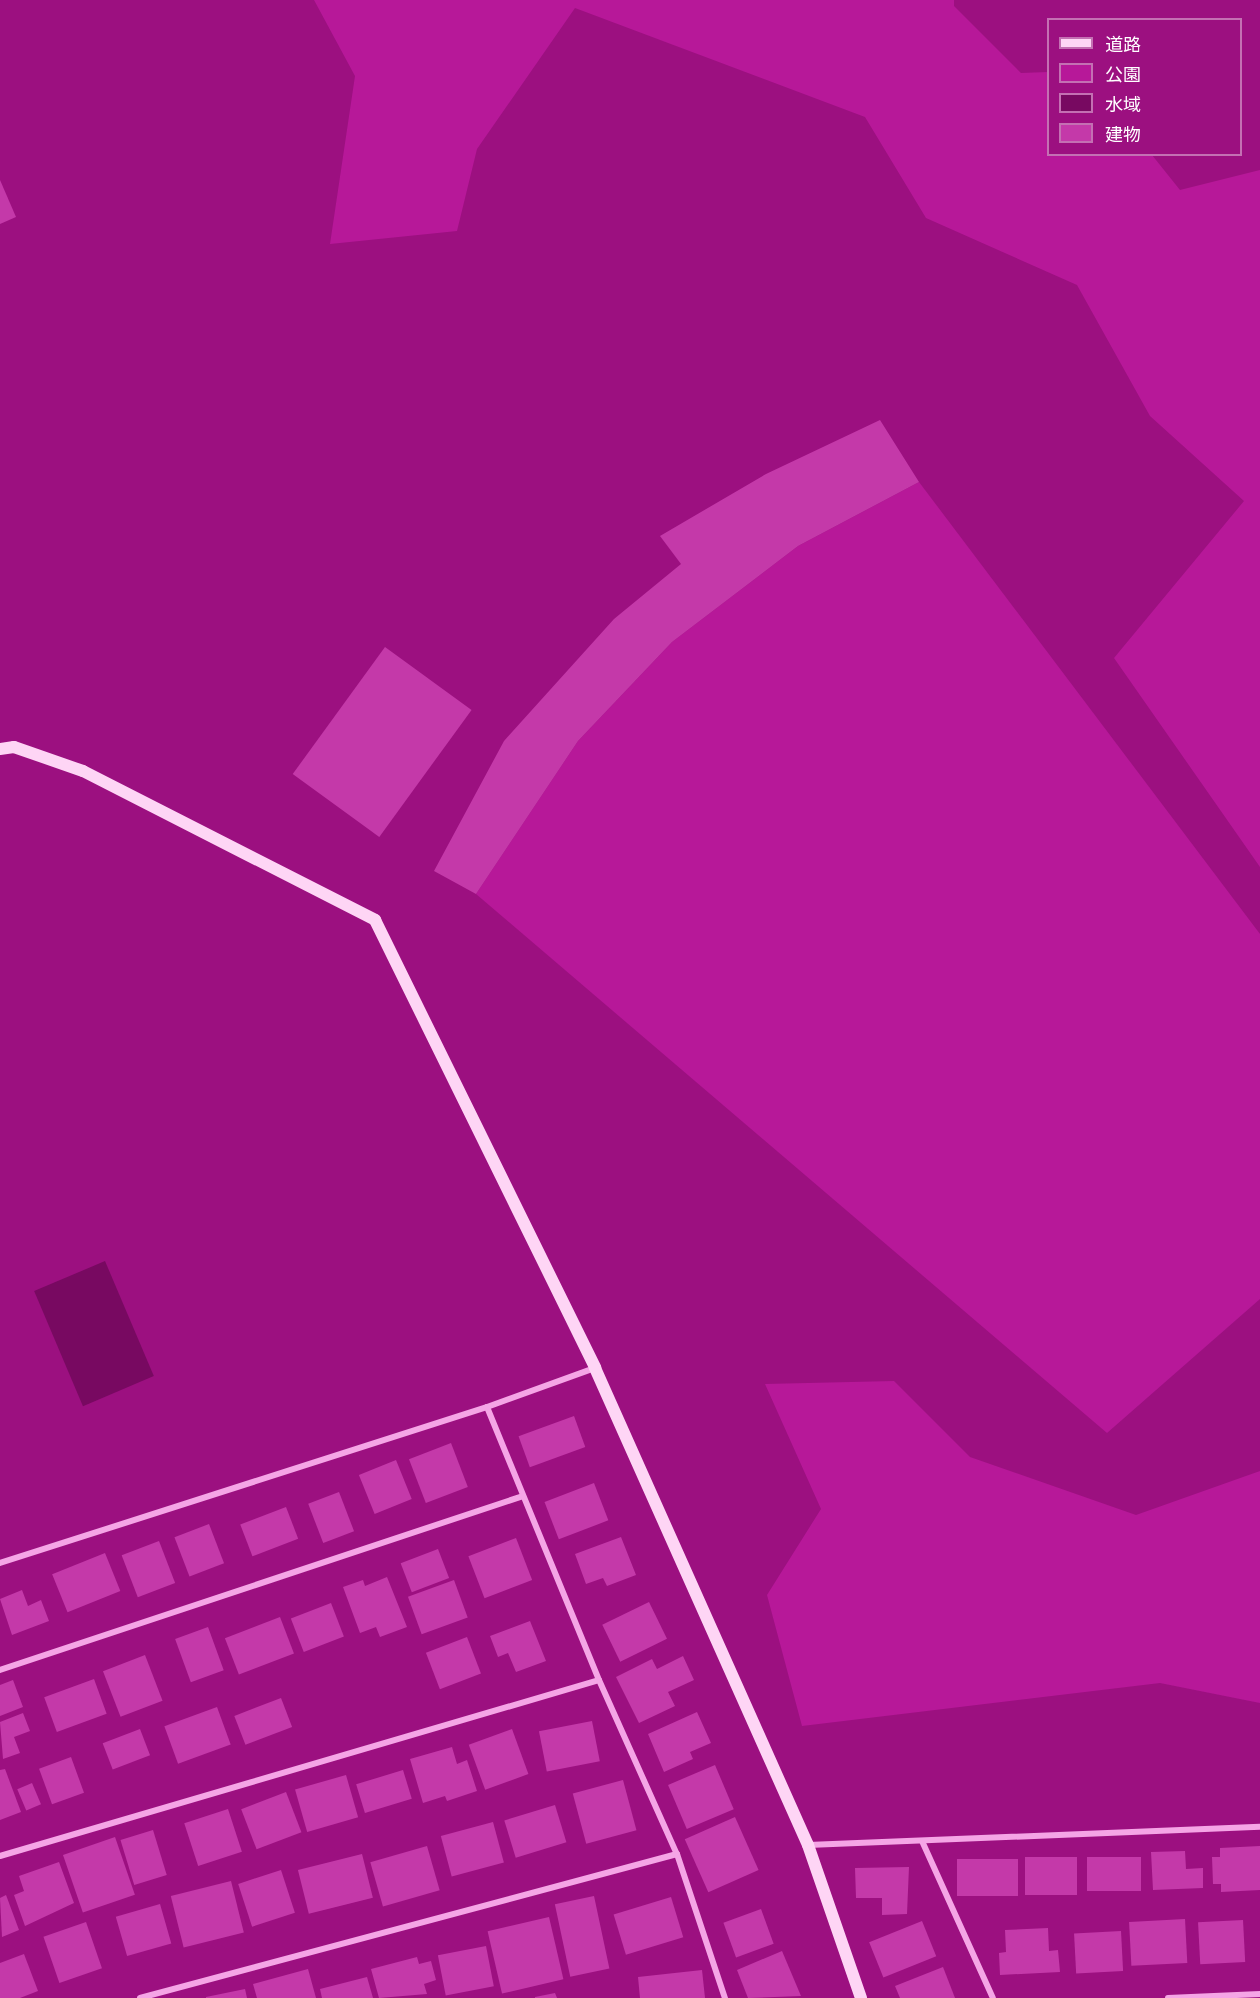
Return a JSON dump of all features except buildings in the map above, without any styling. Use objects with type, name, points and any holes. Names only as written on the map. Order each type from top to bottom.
[{"type":"street","points":[[0,749],[14,747],[83,771],[375,920],[595,1368],[808,1845],[861,1998]]},
{"type":"street","points":[[0,1563],[487,1407],[595,1368]]},
{"type":"street","points":[[487,1407],[599,1680],[677,1854],[725,1998]]},
{"type":"street","points":[[0,1670],[523,1496]]},
{"type":"street","points":[[0,1856],[599,1680]]},
{"type":"street","points":[[808,1845],[1260,1827]]},
{"type":"street","points":[[922,1841],[993,1998]]},
{"type":"street","points":[[140,1998],[677,1854]]},
{"type":"street","points":[[1168,1998],[1260,1994]]},
{"type":"green space","points":[[314,0],[954,0],[954,6],[1021,73],[1047,72],[1047,156],[1153,156],[1180,190],[1260,170],[1260,867],[1114,658],[1244,501],[1150,416],[1077,285],[926,218],[865,117],[575,8],[477,149],[457,231],[330,244],[355,76]]},
{"type":"green space","points":[[919,482],[1260,934],[1260,1299],[1107,1433],[476,894],[578,741],[672,642],[798,546]]},
{"type":"green space","points":[[894,1381],[970,1457],[1136,1515],[1260,1471],[1260,1703],[1160,1683],[802,1726],[767,1595],[821,1509],[765,1384]]},
{"type":"water","points":[[105,1261],[154,1376],[83,1406],[34,1291]]}]
